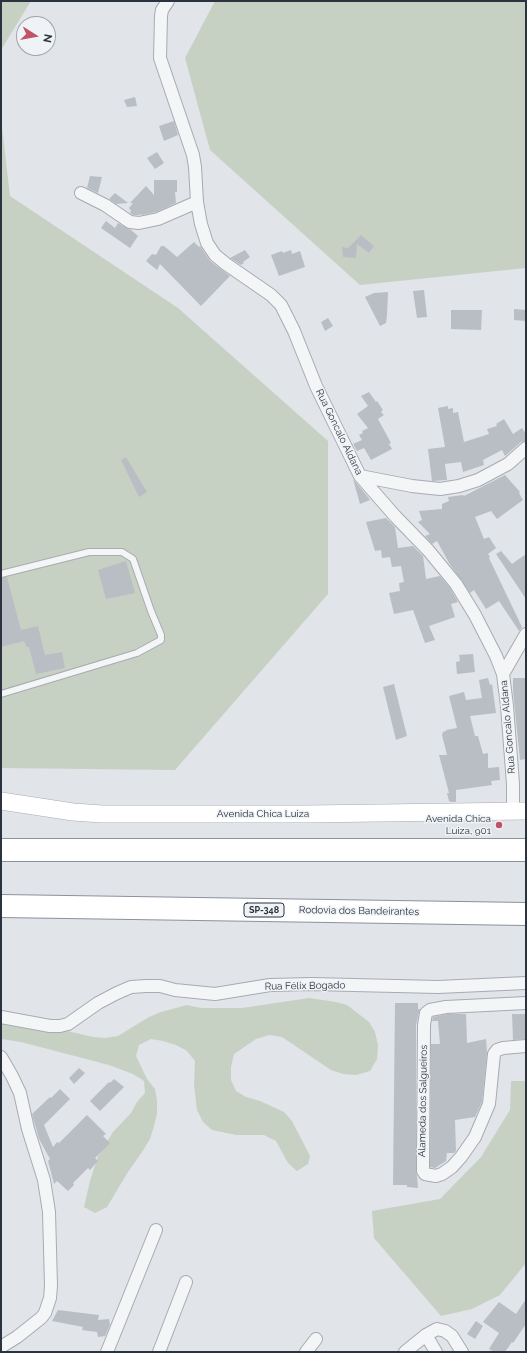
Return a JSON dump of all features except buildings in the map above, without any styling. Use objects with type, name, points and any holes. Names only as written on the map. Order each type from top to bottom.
[{"type":"highway","points":[[1,850],[526,850]]},
{"type":"highway","name":"Rodovia dos Bandeirantes","points":[[1,906],[526,914]]},
{"type":"main road","name":"Avenida Chica Luiza","points":[[1,802],[73,812],[102,814],[307,814],[520,810]]},
{"type":"street","name":"Rua Goncalo Aldana","points":[[168,1],[162,10],[161,16],[160,58],[193,155],[200,224],[207,243],[215,255],[271,295],[281,305],[287,315],[316,386],[360,476],[395,516],[428,550],[456,584],[475,615],[496,656],[503,674],[509,722],[513,784],[520,810]]},
{"type":"street","points":[[81,193],[105,205],[130,222],[139,223],[158,219],[197,202]]},
{"type":"street","points":[[360,476],[412,486],[440,489],[460,486],[478,480],[508,464],[526,448]]},
{"type":"street","points":[[503,674],[526,634]]},
{"type":"street","name":"Rua Félix Bogado","points":[[1,1017],[50,1026],[60,1026],[68,1024],[98,1003],[117,993],[131,988],[146,986],[160,986],[175,990],[215,994],[270,985],[312,984],[438,987],[526,983]]},
{"type":"street","name":"Alameda dos Salgueiros","points":[[526,1002],[446,1007],[430,1010],[426,1014],[424,1025],[422,1164],[425,1174],[436,1176],[452,1167],[475,1137],[489,1104],[494,1054],[502,1048],[526,1046]]},
{"type":"street","points":[[1,1057],[20,1093],[28,1129],[44,1180],[49,1212],[51,1286],[50,1298],[45,1313],[41,1318],[17,1337],[1,1347]]},
{"type":"street","points":[[107,1352],[156,1230]]},
{"type":"street","points":[[159,1352],[186,1282]]},
{"type":"street","points":[[405,1352],[426,1335],[437,1329],[445,1331],[452,1336],[462,1352]]},
{"type":"street","points":[[426,1335],[436,1352]]},
{"type":"street","points":[[306,1352],[316,1339]]},
{"type":"lane","points":[[1,574],[89,552],[122,552],[132,558],[151,612],[162,635],[161,640],[137,652],[1,694]]},
{"type":"green space","points":[[1,1],[31,1],[22,16],[16,16],[16,26],[1,50]]},
{"type":"green space","points":[[215,1],[526,1],[526,268],[360,285],[210,150],[185,58]]},
{"type":"green space","points":[[1,119],[10,196],[178,308],[328,441],[328,594],[175,770],[1,768]]},
{"type":"green space","points":[[309,998],[347,1005],[369,1022],[375,1032],[378,1045],[377,1059],[370,1071],[356,1075],[343,1074],[331,1070],[282,1037],[269,1035],[256,1039],[234,1054],[231,1067],[231,1080],[236,1091],[246,1097],[260,1101],[284,1112],[292,1121],[310,1156],[308,1164],[297,1171],[288,1163],[276,1141],[264,1135],[236,1135],[212,1130],[203,1122],[197,1110],[194,1085],[195,1061],[187,1051],[176,1045],[151,1039],[139,1045],[136,1056],[147,1079],[155,1089],[157,1114],[150,1139],[107,1207],[95,1213],[84,1207],[98,1156],[113,1132],[131,1113],[137,1102],[145,1093],[144,1081],[133,1074],[109,1065],[21,1042],[1,1039],[1,1020],[41,1025],[93,1037],[105,1038],[118,1036],[149,1017],[161,1012],[187,1005],[201,1008],[242,1008]]},
{"type":"green space","points":[[511,1081],[526,1081],[526,1263],[500,1295],[472,1309],[441,1316],[374,1238],[372,1211],[440,1199],[481,1157],[510,1110]]},
{"type":"place","name":"Avenida Chica Luiza, 901","points":[[499,825]]}]
